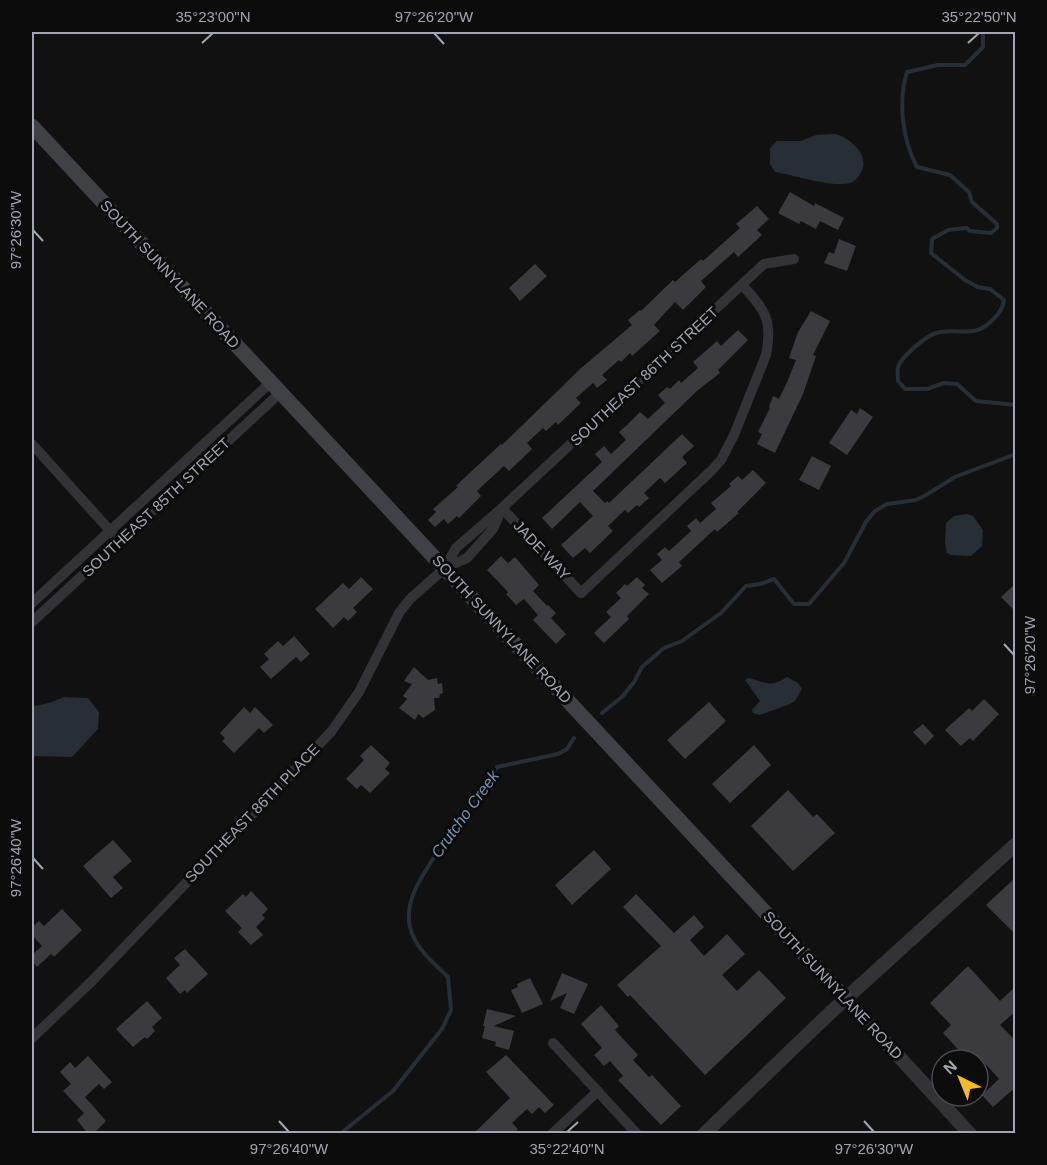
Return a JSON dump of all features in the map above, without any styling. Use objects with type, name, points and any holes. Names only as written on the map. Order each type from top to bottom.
[{"type":"main road","name":"SOUTH SUNNYLANE ROAD","points":[[32,126],[846,999]]},
{"type":"street","name":"SOUTHEAST 86TH STREET","points":[[445,568],[456,548],[764,264],[794,259]]},
{"type":"street","name":"JADE WAY","points":[[502,508],[581,593],[711,471],[728,447],[766,355],[769,340],[766,317],[754,297],[742,285]]},
{"type":"street","name":"SOUTHEAST 85TH STREET","points":[[32,603],[187,459],[276,387]]},
{"type":"street","name":"SOUTHEAST 85TH STREET","points":[[32,622],[197,469],[276,387]]},
{"type":"street","points":[[32,444],[120,541]]},
{"type":"street","points":[[187,459],[197,469]]},
{"type":"street","name":"SOUTHEAST 86TH PLACE","points":[[32,1038],[91,982],[331,732],[359,692],[399,613],[410,599],[445,568]]},
{"type":"street","points":[[704,1134],[846,999],[1016,844]]},
{"type":"street","name":"SOUTH SUNNYLANE ROAD","points":[[846,999],[970,1134]]},
{"type":"street","points":[[553,1043],[637,1134]]},
{"type":"street","points":[[552,1134],[598,1091]]},
{"type":"shaded area","points":[[834,134],[852,143],[861,154],[863,167],[854,181],[842,184],[823,183],[775,172],[770,164],[770,148],[777,141],[801,141],[816,135]]},
{"type":"shaded area","points":[[967,514],[973,516],[983,530],[982,546],[971,556],[951,555],[947,553],[945,543],[946,523],[954,516]]},
{"type":"shaded area","points":[[787,677],[798,683],[802,689],[795,701],[760,715],[753,713],[752,710],[760,701],[745,680],[749,678],[772,683]]},
{"type":"shaded area","points":[[64,697],[88,698],[99,712],[98,729],[72,757],[36,756],[32,758],[32,706]]},
{"type":"building","points":[[790,192],[814,206],[815,203],[844,218],[838,230],[820,221],[816,229],[801,221],[799,224],[778,213]]},
{"type":"building","points":[[757,206],[769,219],[757,230],[762,235],[738,257],[734,252],[701,281],[706,287],[683,310],[675,302],[654,325],[660,331],[632,356],[630,353],[602,375],[607,380],[597,388],[593,383],[576,398],[581,403],[558,425],[556,422],[546,431],[543,428],[527,443],[532,449],[509,471],[504,466],[477,491],[481,496],[459,518],[457,516],[448,524],[444,519],[435,527],[428,520],[436,512],[433,509],[458,487],[456,486],[462,480],[502,445],[580,369],[632,325],[628,320],[641,311],[673,280],[675,282],[701,259],[703,261],[740,228],[736,224]]},
{"type":"building","points":[[839,239],[856,246],[847,271],[824,263],[829,252],[834,254]]},
{"type":"building","points":[[535,264],[547,276],[520,301],[509,288]]},
{"type":"building","points":[[811,311],[830,321],[813,355],[816,356],[803,394],[775,453],[757,444],[762,434],[758,432],[770,408],[773,396],[779,399],[788,380],[796,360],[789,358],[798,332]]},
{"type":"building","points":[[738,330],[748,340],[718,370],[720,373],[698,390],[593,491],[605,503],[607,501],[609,503],[682,434],[694,446],[682,457],[687,463],[665,483],[660,478],[644,493],[649,498],[639,507],[637,505],[628,513],[625,510],[608,526],[613,531],[590,553],[585,548],[573,558],[561,545],[593,516],[580,502],[552,529],[542,518],[602,462],[595,454],[604,446],[611,454],[626,440],[619,432],[640,412],[648,419],[665,403],[658,395],[667,387],[670,389],[679,380],[681,383],[698,368],[693,362],[717,341],[721,346]]},
{"type":"building","points":[[860,408],[873,417],[847,455],[829,443],[851,410],[857,414]]},
{"type":"building","points":[[812,456],[831,466],[819,490],[799,480]]},
{"type":"building","points":[[753,470],[766,483],[737,512],[739,513],[717,532],[715,529],[679,562],[682,566],[662,583],[650,570],[662,560],[657,554],[665,547],[669,551],[691,531],[687,526],[696,518],[700,523],[716,509],[711,503],[731,486],[729,484],[738,476],[742,480]]},
{"type":"building","points":[[501,556],[508,563],[515,557],[539,585],[533,591],[556,613],[551,618],[566,634],[556,644],[533,620],[538,615],[524,599],[516,605],[506,594],[508,592],[487,570]]},
{"type":"building","points":[[361,577],[373,589],[353,608],[357,612],[348,621],[344,617],[333,628],[315,609],[343,583],[349,589]]},
{"type":"building","points":[[637,577],[645,585],[642,588],[649,594],[627,616],[629,619],[604,643],[594,633],[611,617],[606,612],[621,598],[616,593]]},
{"type":"building","points":[[1016,583],[1016,612],[1001,597]]},
{"type":"building","points":[[294,636],[310,654],[301,662],[296,657],[271,679],[260,667],[269,659],[264,654],[278,641],[283,646]]},
{"type":"building","points":[[414,667],[428,680],[437,678],[438,684],[442,683],[443,693],[439,698],[434,698],[435,710],[423,718],[418,714],[415,720],[399,708],[407,699],[403,696],[412,684],[404,681]]},
{"type":"building","points":[[984,699],[999,714],[973,741],[970,738],[961,746],[945,730],[969,708],[972,711]]},
{"type":"building","points":[[709,702],[726,721],[685,759],[667,740]]},
{"type":"building","points":[[244,707],[250,713],[255,707],[273,725],[264,733],[259,728],[234,753],[222,741],[225,738],[220,733]]},
{"type":"building","points":[[923,724],[934,736],[925,745],[913,732]]},
{"type":"building","points":[[371,745],[390,763],[385,769],[390,773],[370,793],[361,785],[357,789],[346,779],[364,760],[360,756]]},
{"type":"building","points":[[754,745],[771,765],[730,803],[712,784]]},
{"type":"building","points":[[788,790],[813,817],[817,814],[835,833],[793,871],[751,826]]},
{"type":"building","points":[[113,840],[132,861],[113,877],[123,888],[111,898],[83,866]]},
{"type":"building","points":[[594,850],[611,869],[572,905],[555,885]]},
{"type":"building","points":[[1016,877],[1016,935],[986,905]]},
{"type":"building","points":[[251,891],[268,909],[262,915],[265,918],[256,927],[263,935],[251,945],[238,932],[242,928],[225,911],[243,894],[246,897]]},
{"type":"building","points":[[636,894],[674,933],[694,915],[704,927],[690,940],[704,956],[727,934],[745,954],[722,975],[737,991],[759,970],[786,998],[705,1075],[630,995],[628,997],[617,985],[661,946],[623,907]]},
{"type":"building","points":[[62,909],[82,930],[54,957],[51,954],[37,967],[32,961],[32,955],[42,946],[32,935],[32,927],[39,921],[44,926]]},
{"type":"building","points":[[185,949],[208,974],[187,993],[185,990],[180,994],[166,978],[180,965],[174,958]]},
{"type":"building","points":[[968,966],[1000,1001],[1016,986],[1016,1011],[1000,1025],[1016,1041],[1016,1087],[993,1107],[990,1104],[990,1087],[999,1079],[990,1069],[990,1048],[957,1048],[943,1033],[951,1025],[930,1003]]},
{"type":"building","points":[[562,973],[588,984],[574,1014],[560,1008],[567,993],[550,1001]]},
{"type":"building","points":[[530,978],[543,1004],[522,1013],[511,990],[518,987],[517,984]]},
{"type":"building","points":[[147,1001],[162,1018],[152,1027],[155,1031],[147,1039],[145,1037],[133,1047],[116,1029]]},
{"type":"building","points":[[601,1005],[619,1026],[615,1030],[638,1055],[633,1060],[649,1077],[652,1075],[681,1106],[661,1125],[618,1080],[623,1076],[610,1061],[604,1066],[594,1055],[602,1048],[581,1024]]},
{"type":"building","points":[[487,1009],[516,1016],[494,1026],[514,1031],[509,1050],[495,1046],[496,1042],[482,1038]]},
{"type":"building","points":[[506,1055],[554,1105],[545,1113],[539,1107],[532,1114],[527,1109],[512,1123],[518,1129],[513,1134],[473,1134],[510,1098],[486,1072]]},
{"type":"building","points":[[88,1056],[112,1082],[104,1089],[99,1084],[85,1097],[106,1121],[93,1134],[88,1134],[77,1120],[84,1113],[63,1091],[71,1084],[60,1072],[70,1062],[75,1068]]},
{"type":"waterway","name":"Crutcho Creek","points":[[983,32],[983,47],[965,65],[938,65],[907,72],[902,107],[905,132],[917,167],[950,175],[969,192],[972,202],[997,224],[997,228],[991,233],[970,231],[967,228],[948,230],[932,239],[931,253],[965,280],[978,287],[990,289],[1004,300],[1003,305],[993,320],[983,328],[941,332],[920,342],[900,363],[898,381],[905,389],[927,389],[944,383],[957,384],[976,401],[1016,405]]},
{"type":"waterway","name":"Crutcho Creek","points":[[602,713],[623,696],[642,667],[664,648],[682,641],[721,613],[746,586],[774,579],[794,604],[809,604],[844,563],[866,522],[875,511],[887,504],[916,500],[955,477],[1016,454]]},
{"type":"waterway","name":"Crutcho Creek","points":[[340,1134],[393,1091],[442,1029],[451,1010],[448,977],[429,959],[414,938],[409,912],[417,886],[446,840],[447,834],[482,792],[497,767],[558,754],[567,749],[574,738]]}]
